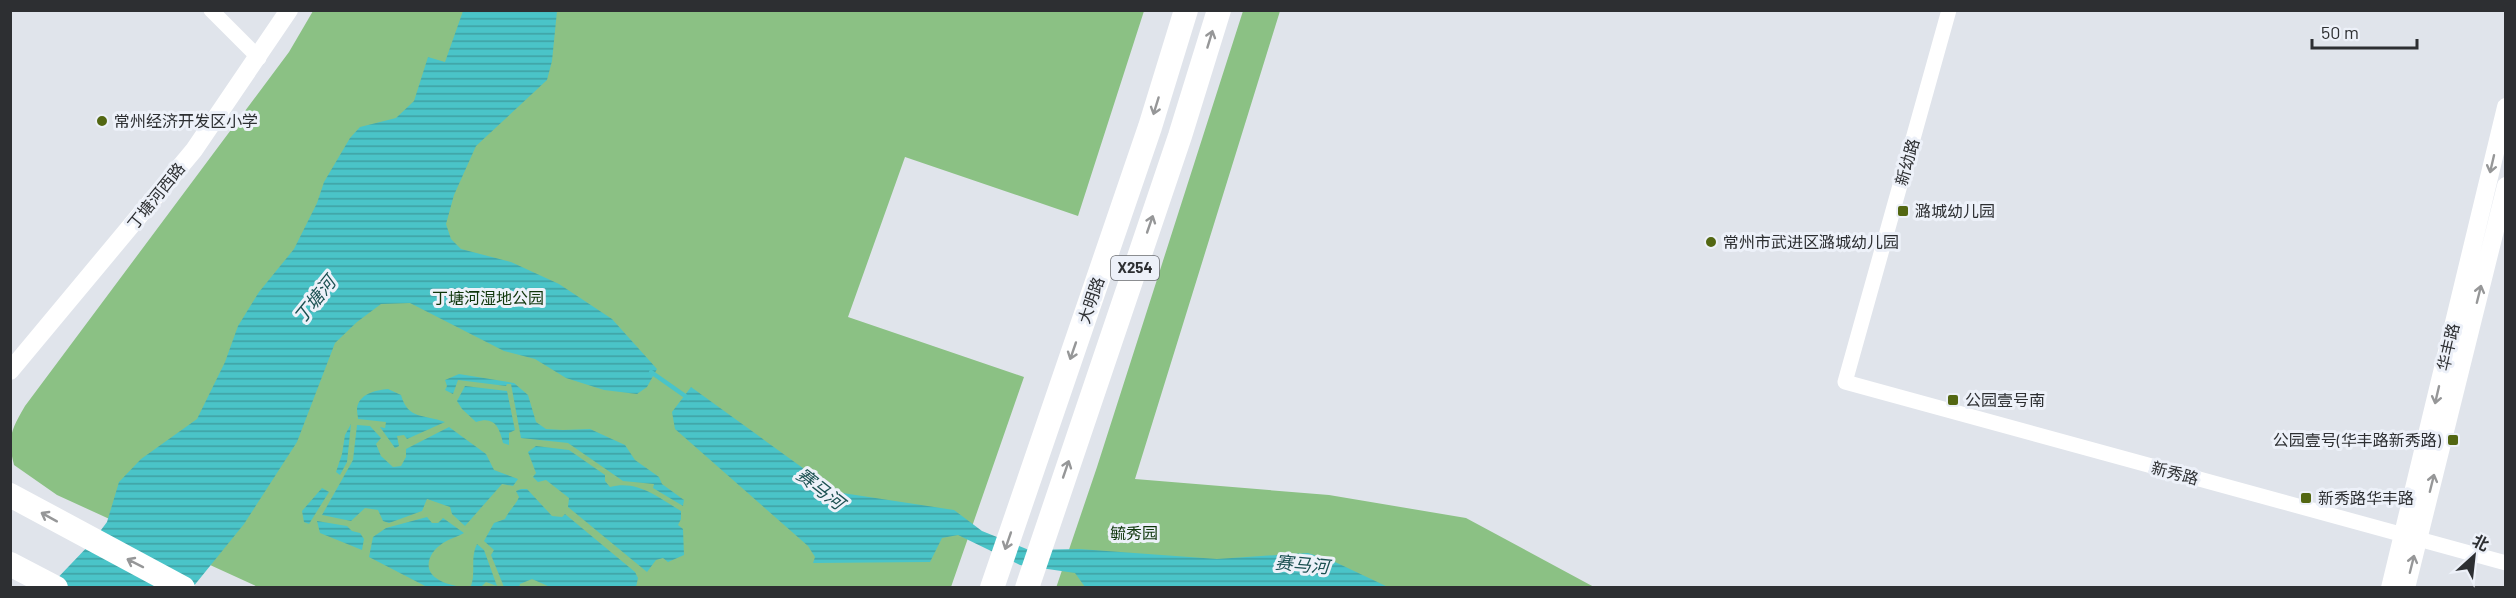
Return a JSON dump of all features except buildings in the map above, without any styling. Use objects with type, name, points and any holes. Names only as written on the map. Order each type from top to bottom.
[{"type":"main road","name":"大明路","points":[[995,578],[1150,127],[1186,10]]},
{"type":"main road","name":"大明路","points":[[1029,582],[1180,136],[1219,10]]},
{"type":"main road","points":[[10,495],[183,588]]},
{"type":"main road","points":[[10,564],[50,585]]},
{"type":"street","points":[[210,10],[259,58]]},
{"type":"street","name":"丁塘河西路","points":[[10,371],[194,150],[290,10]]},
{"type":"street","name":"新幼路","points":[[1845,382],[1949,10]]},
{"type":"street","name":"华丰路","points":[[2406,588],[2411,538],[2505,107]]},
{"type":"street","name":"华丰路","points":[[2390,588],[2411,538],[2505,186]]},
{"type":"street","name":"新秀路","points":[[1845,382],[2505,563]]},
{"type":"green space","name":"丁塘河湿地公园","points":[[313,11],[1144,11],[1078,216],[905,157],[848,317],[1024,377],[951,587],[258,587],[57,495],[14,465],[11,448],[12,434],[25,406],[289,52]]},
{"type":"green space","name":"毓秀园","points":[[1243,11],[1280,11],[1135,479],[1329,495],[1466,518],[1594,587],[1056,588]]},
{"type":"water","name":"丁塘河","points":[[463,11],[557,11],[552,61],[547,80],[476,146],[454,195],[446,224],[451,239],[461,249],[511,262],[559,284],[612,319],[657,369],[647,387],[637,394],[604,390],[566,378],[535,359],[504,351],[410,303],[381,304],[335,343],[297,442],[244,524],[193,587],[48,588],[92,542],[107,522],[119,482],[141,459],[197,419],[225,362],[238,326],[259,292],[294,249],[317,203],[324,182],[350,138],[360,127],[396,118],[414,101],[428,57],[445,62]]},
{"type":"water","points":[[459,374],[514,383],[528,395],[536,422],[546,429],[590,429],[625,445],[635,460],[659,477],[662,484],[684,500],[683,506],[653,488],[654,484],[623,481],[568,443],[521,438],[511,384],[506,386],[458,380],[453,394],[445,390],[447,386],[445,380]]},
{"type":"water","points":[[465,386],[507,391],[515,430],[509,433],[509,445],[503,443],[495,424],[487,420],[476,422],[462,409],[457,401]]},
{"type":"water","points":[[691,387],[836,492],[954,510],[982,531],[1029,550],[1079,549],[1217,559],[1308,553],[1335,562],[1388,587],[1085,587],[1075,573],[1020,565],[958,535],[942,538],[930,562],[813,563],[815,557],[808,546],[675,429],[672,412]]},
{"type":"water","points":[[388,389],[401,395],[404,403],[412,412],[445,422],[407,439],[404,435],[397,436],[399,446],[395,448],[380,427],[385,428],[386,422],[358,419],[358,404],[364,396]]},
{"type":"water","points":[[351,424],[347,462],[340,475],[336,472],[345,435]]},
{"type":"water","points":[[357,425],[370,426],[381,438],[376,444],[381,456],[393,467],[401,466],[406,457],[406,449],[449,427],[486,454],[494,470],[518,479],[513,486],[502,484],[465,526],[452,514],[450,507],[427,499],[422,511],[389,523],[383,521],[378,510],[365,508],[351,521],[322,515],[353,460]]},
{"type":"water","points":[[536,446],[569,450],[605,475],[605,481],[610,487],[630,486],[647,491],[681,511],[678,525],[683,529],[684,555],[668,562],[663,558],[656,560],[647,572],[568,507],[569,498],[546,480],[538,482],[533,477],[536,473],[528,452]]},
{"type":"water","points":[[322,488],[329,492],[309,524],[304,522],[302,511]]},
{"type":"water","points":[[527,489],[552,516],[562,517],[565,514],[635,572],[638,578],[636,587],[550,587],[532,579],[520,584],[519,587],[504,587],[491,555],[494,550],[484,541],[494,523],[505,519],[519,497],[516,491]]},
{"type":"water","points":[[427,517],[432,523],[438,523],[443,518],[464,533],[438,547],[429,561],[433,576],[461,587],[427,587],[369,557],[373,537],[386,528]]},
{"type":"water","points":[[317,521],[347,526],[352,531],[360,533],[364,539],[362,550],[320,533]]},
{"type":"water","points":[[477,544],[484,550],[497,586],[486,582],[481,587],[467,587],[471,586]]},
{"type":"waterway","name":"赛马河","points":[[651,372],[688,398]]},
{"type":"place","name":"常州经济开发区小学","points":[[102,121]]},
{"type":"place","name":"潞城幼儿园","points":[[1903,211]]},
{"type":"place","name":"常州市武进区潞城幼儿园","points":[[1711,242]]},
{"type":"place","name":"公园壹号南","points":[[1953,400]]},
{"type":"place","name":"公园壹号(华丰路新秀路)","points":[[2453,440]]},
{"type":"place","name":"新秀路华丰路","points":[[2306,498]]}]
